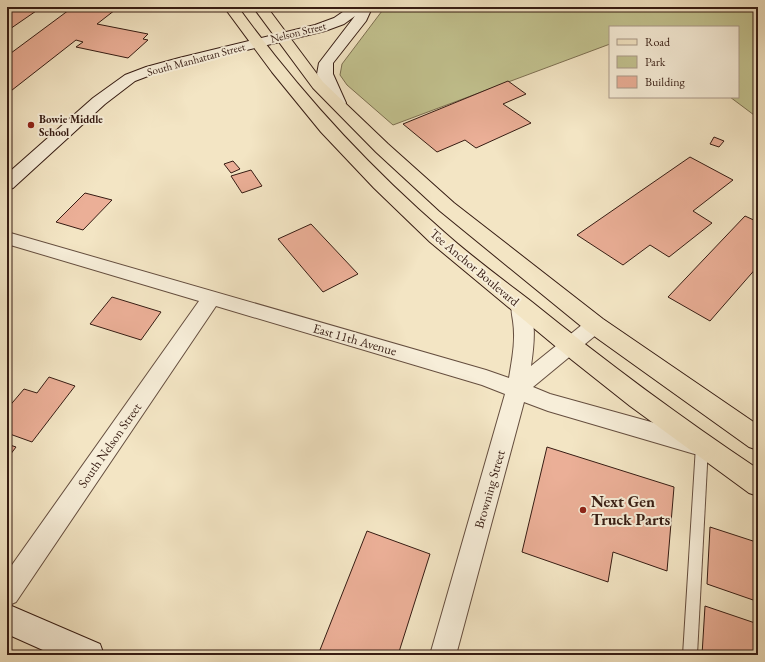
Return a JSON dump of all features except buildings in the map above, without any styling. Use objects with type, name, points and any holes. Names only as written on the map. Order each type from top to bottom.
[{"type":"main road","name":"Tee Anchor Boulevard","points":[[231,7],[256,43],[320,121],[372,175],[437,237],[569,346],[702,446],[758,484]]},
{"type":"main road","points":[[260,7],[318,85],[338,103],[382,148],[446,207],[595,325],[758,439]]},
{"type":"main road","name":"Nelson Street","points":[[256,43],[320,28],[339,21],[359,7]]},
{"type":"main road","points":[[338,103],[325,74],[326,63],[361,18],[366,7]]},
{"type":"main road","name":"South Manhattan Street","points":[[7,184],[99,101],[130,78],[151,70],[256,43]]},
{"type":"main road","points":[[7,619],[87,654]]},
{"type":"street","name":"East 11th Avenue","points":[[7,238],[486,378],[548,402],[702,446]]},
{"type":"street","name":"South Nelson Street","points":[[7,593],[212,297]]},
{"type":"street","name":"Browning Street","points":[[443,655],[517,389],[524,346],[524,330],[520,305]]},
{"type":"street","points":[[517,389],[595,325]]},
{"type":"lane","points":[[690,655],[702,446]]},
{"type":"green space","points":[[385,7],[758,7],[758,118],[731,98],[739,98],[739,26],[609,26],[609,44],[393,125],[347,85],[340,75],[342,64]]},
{"type":"place","name":"Bowie Middle School","points":[[31,125]]},
{"type":"place","name":"Next Gen Truck Parts","points":[[583,510]]}]
